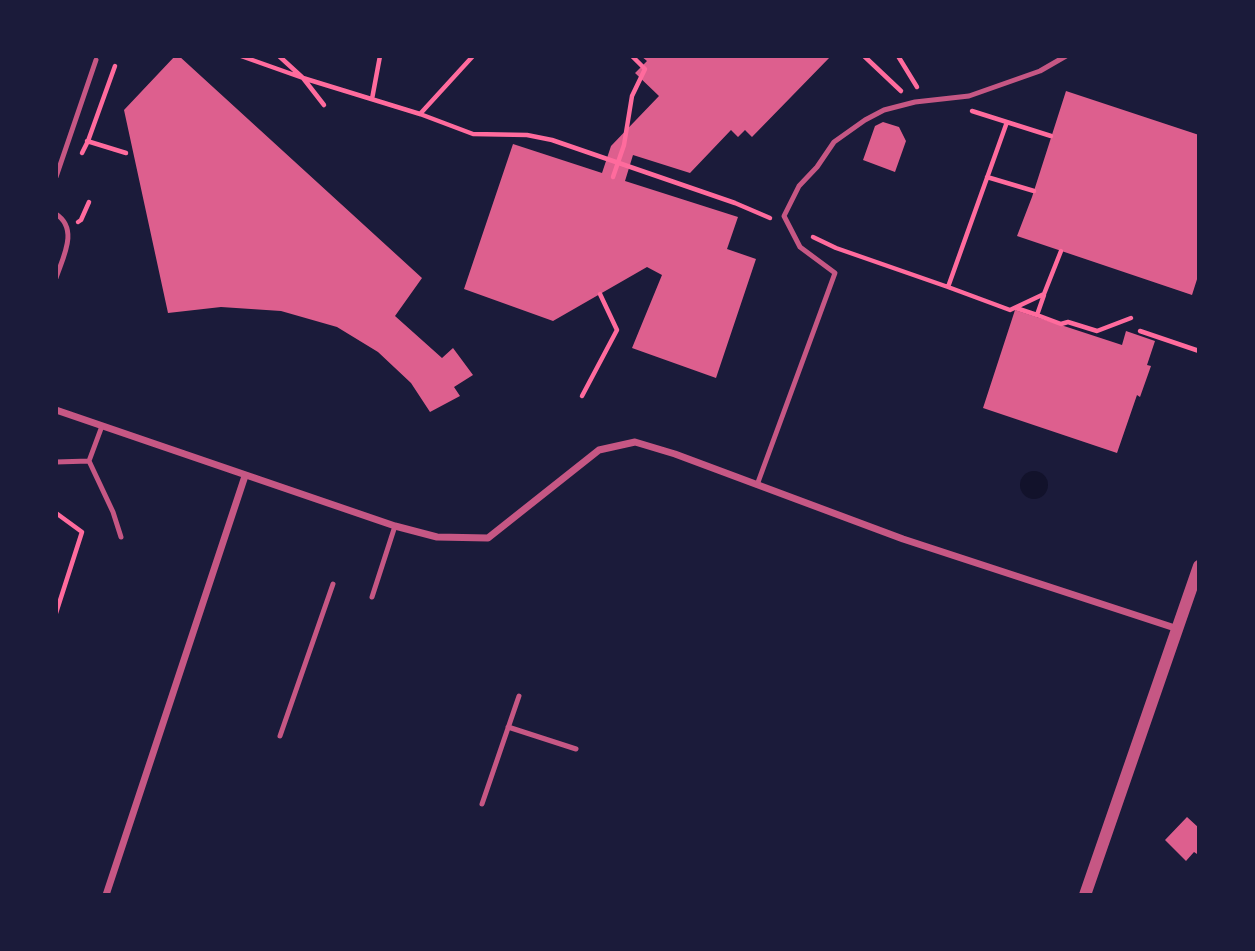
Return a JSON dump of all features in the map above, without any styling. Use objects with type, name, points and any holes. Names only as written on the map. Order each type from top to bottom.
[{"type":"street","points":[[56,410],[395,526],[437,537],[488,538],[599,450],[635,442],[903,539],[1178,629]]},
{"type":"street","points":[[106,895],[245,476]]},
{"type":"street","points":[[1085,895],[1199,566]]},
{"type":"lane","points":[[757,485],[835,272],[800,247],[784,216],[799,186],[817,167],[834,142],[884,110],[915,102],[969,96],[1040,71],[1066,56]]},
{"type":"lane","points":[[56,177],[96,60]]},
{"type":"lane","points":[[56,214],[63,219],[70,235],[56,278]]},
{"type":"lane","points":[[102,426],[89,461],[113,512],[121,537]]},
{"type":"lane","points":[[56,462],[89,461]]},
{"type":"lane","points":[[372,597],[395,526]]},
{"type":"lane","points":[[280,736],[333,584]]},
{"type":"lane","points":[[482,804],[519,696]]},
{"type":"lane","points":[[508,727],[576,749]]},
{"type":"path","points":[[242,56],[473,134],[540,138],[618,163],[735,203],[836,248],[1010,310],[1044,294]]},
{"type":"path","points":[[279,56],[303,78],[324,105]]},
{"type":"path","points":[[372,99],[380,56]]},
{"type":"path","points":[[420,114],[473,56]]},
{"type":"path","points":[[613,177],[624,145],[632,96],[645,69],[632,56]]},
{"type":"path","points":[[864,56],[902,92]]},
{"type":"path","points":[[898,56],[920,91],[939,100],[1051,136]]},
{"type":"path","points":[[88,141],[115,66]]},
{"type":"path","points":[[948,287],[1007,122]]},
{"type":"path","points":[[70,134],[126,153]]},
{"type":"path","points":[[987,177],[1034,191]]},
{"type":"path","points":[[1037,315],[1061,251]]},
{"type":"path","points":[[582,396],[617,330],[600,294]]},
{"type":"path","points":[[1016,307],[1061,324],[1068,322],[1097,331],[1131,318]]},
{"type":"path","points":[[1140,331],[1199,351]]},
{"type":"path","points":[[56,513],[82,533],[56,613]]},
{"type":"shaded area","points":[[1034,471],[1044,475],[1048,485],[1044,495],[1034,499],[1024,495],[1020,485],[1024,475]]},
{"type":"building","points":[[175,56],[179,56],[422,278],[395,316],[442,358],[453,348],[473,375],[454,387],[460,396],[430,412],[411,383],[378,352],[337,327],[281,311],[221,307],[168,313],[124,110]]},
{"type":"building","points":[[641,56],[830,57],[752,137],[745,130],[738,137],[731,130],[690,173],[633,155],[625,181],[738,217],[727,249],[756,259],[716,378],[632,348],[662,275],[647,267],[553,321],[464,289],[513,144],[602,173],[611,146],[659,96],[635,73],[647,61]]},
{"type":"building","points":[[1066,91],[1199,135],[1199,273],[1192,295],[1017,236]]},
{"type":"building","points":[[883,122],[899,127],[906,141],[895,172],[863,160],[875,126]]},
{"type":"building","points":[[1015,310],[1122,345],[1126,331],[1155,341],[1147,365],[1151,366],[1140,397],[1137,395],[1117,453],[983,408]]},
{"type":"building","points":[[1187,817],[1199,828],[1199,852],[1194,852],[1186,861],[1165,840]]}]
